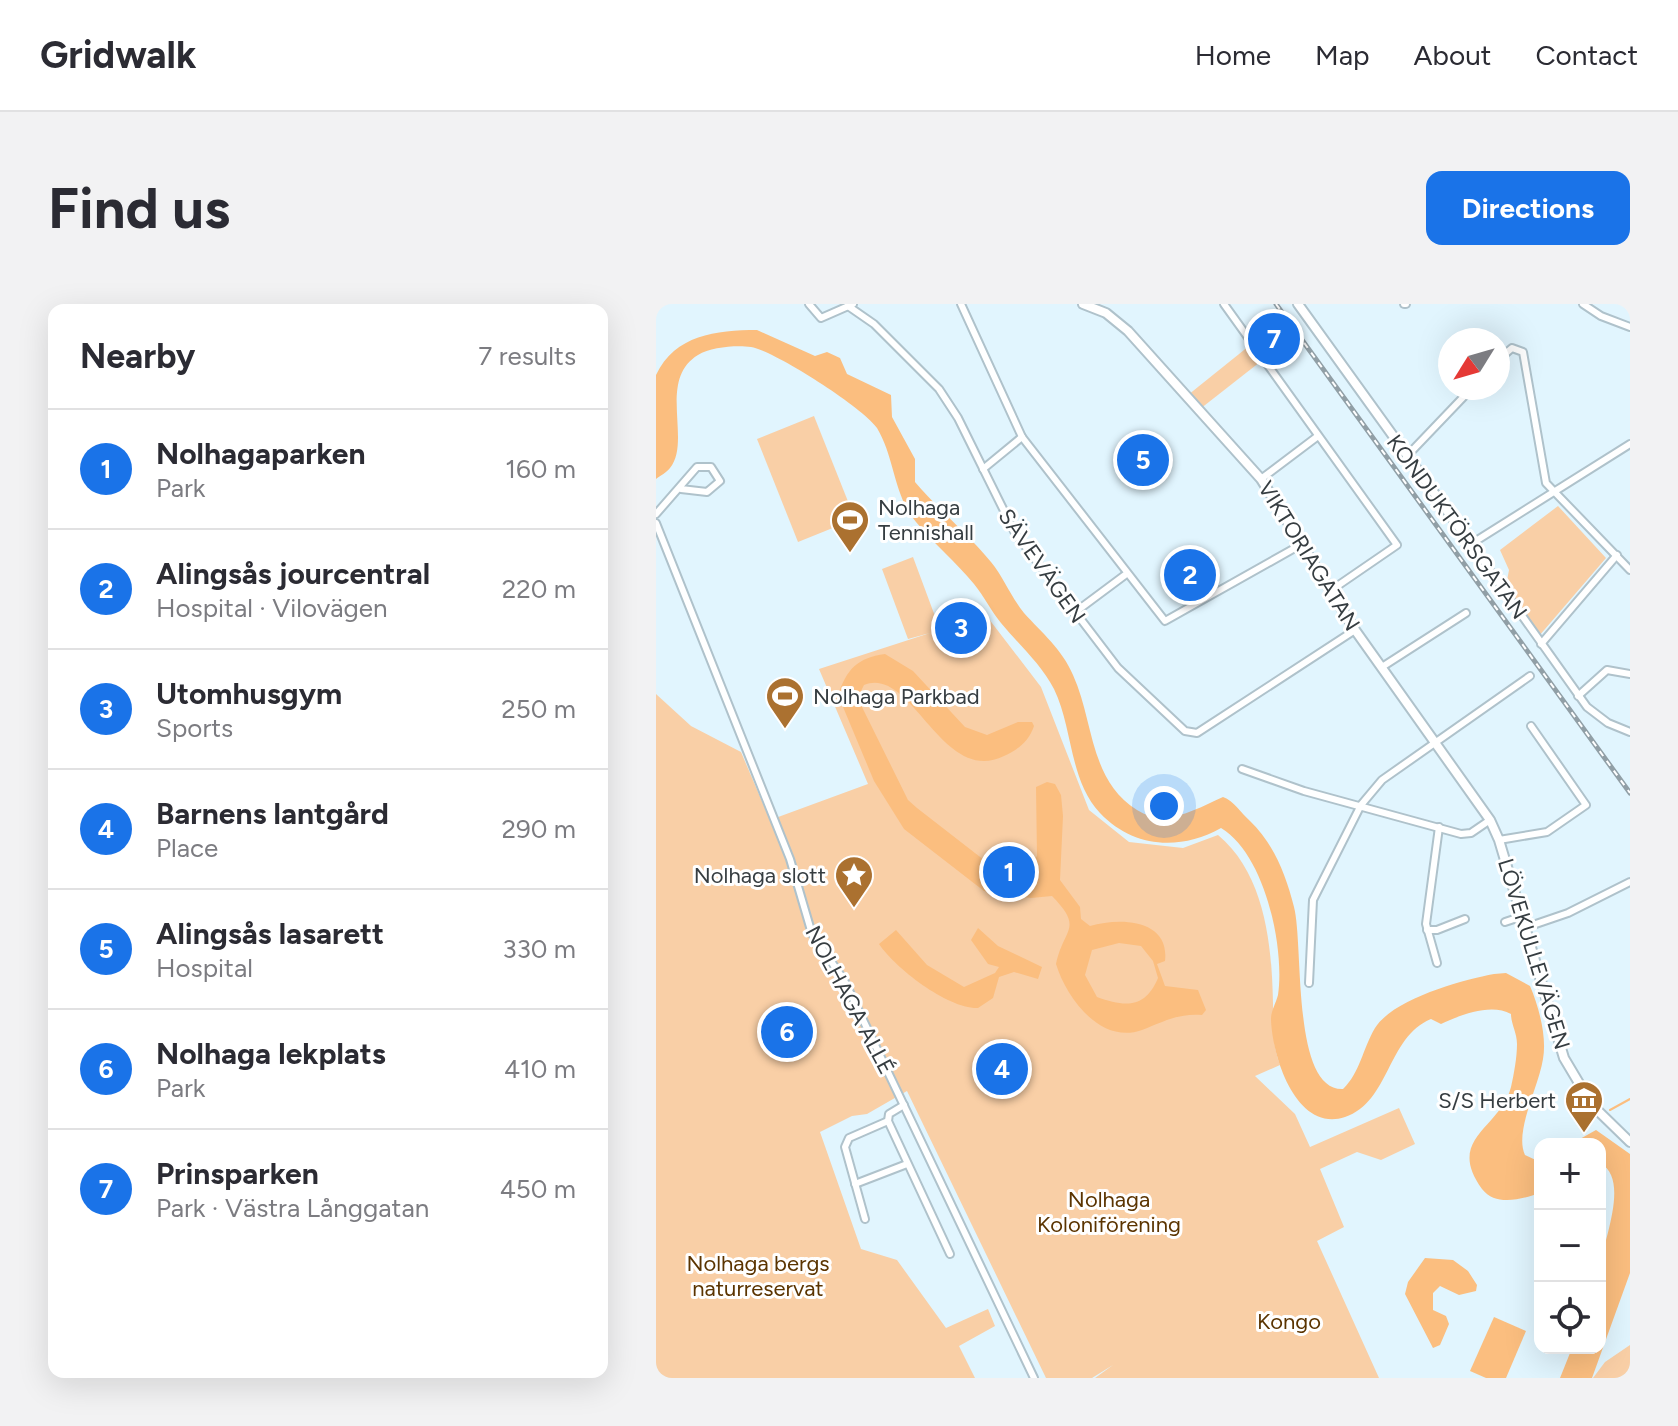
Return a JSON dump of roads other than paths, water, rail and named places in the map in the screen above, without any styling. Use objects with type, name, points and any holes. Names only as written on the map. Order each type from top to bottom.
[{"type":"street","points":[[961,304],[1022,437],[1125,575],[1165,621],[1302,544]]},
{"type":"street","name":"VIKTORIAGATAN","points":[[1083,304],[1106,313],[1128,331],[1261,479],[1355,630],[1436,741],[1490,820],[1499,840]]},
{"type":"street","points":[[1224,304],[1397,545],[1330,591]]},
{"type":"street","name":"KONDUKTÖRSGATAN","points":[[1298,304],[1578,696],[1608,723],[1630,732]]},
{"type":"street","points":[[1583,304],[1601,316],[1630,327]]},
{"type":"street","points":[[810,308],[821,318],[851,305]]},
{"type":"street","name":"SÄVEVÄGEN","points":[[851,305],[939,389],[983,469],[1005,518],[1074,613],[1138,688],[1185,731],[1197,733],[1355,630]]},
{"type":"street","points":[[1510,352],[1516,348],[1525,357],[1546,483],[1630,570]]},
{"type":"street","points":[[1406,457],[1461,400]]},
{"type":"street","points":[[1261,479],[1318,436]]},
{"type":"street","points":[[983,469],[1022,437]]},
{"type":"street","points":[[1471,544],[1630,444]]},
{"type":"street","points":[[656,514],[681,489],[691,473],[702,465],[716,470],[720,481],[707,492],[681,489]]},
{"type":"street","name":"NOLHAGA ALLÉ","points":[[656,523],[790,859],[812,934],[844,980],[1034,1378]]},
{"type":"street","points":[[1541,644],[1617,555]]},
{"type":"street","points":[[1074,613],[1125,575]]},
{"type":"street","points":[[1382,667],[1466,613]]},
{"type":"street","points":[[1578,696],[1607,670],[1630,674]]},
{"type":"street","points":[[1309,983],[1313,900],[1361,805],[1382,780],[1530,676]]},
{"type":"street","points":[[1499,840],[1547,832],[1586,805],[1531,726]]},
{"type":"street","points":[[1242,769],[1304,791],[1439,827],[1471,833],[1490,820]]},
{"type":"street","points":[[1437,963],[1427,930],[1439,827]]},
{"type":"street","name":"LÖVEKULLEVÄGEN","points":[[1499,840],[1557,1037],[1572,1074],[1592,1105],[1630,1142]]},
{"type":"street","points":[[1527,927],[1568,913],[1630,882]]},
{"type":"street","points":[[1505,922],[1523,916]]},
{"type":"street","points":[[1427,930],[1437,930],[1465,919]]},
{"type":"street","points":[[904,1105],[889,1114],[888,1121],[950,1254]]},
{"type":"street","points":[[865,1219],[845,1147],[849,1138],[888,1121]]},
{"type":"street","points":[[855,1184],[907,1164]]},
{"type":"waterway","points":[[1610,1110],[1630,1099]]},
{"type":"railway","points":[[1276,304],[1630,793]]},
{"type":"place","name":"Prinsparken","points":[[1274,339]]},
{"type":"place","name":"Alingsås lasarett","points":[[1143,460]]},
{"type":"place","name":"Nolhaga Tennishall","points":[[850,554]]},
{"type":"place","name":"Alingsås jourcentral","points":[[1190,575]]},
{"type":"place","name":"Utomhusgym","points":[[961,628]]},
{"type":"place","name":"Nolhaga Parkbad","points":[[785,730]]},
{"type":"place","name":"Nolhagaparken","points":[[1009,872]]},
{"type":"place","name":"Nolhaga slott","points":[[854,909]]},
{"type":"place","name":"Nolhaga lekplats","points":[[787,1032]]},
{"type":"place","name":"Barnens lantgård","points":[[1002,1069]]},
{"type":"place","name":"S/S Herbert","points":[[1584,1134]]},
{"type":"park label","name":"Nolhaga Koloniförening","points":[[1109,1212]]},
{"type":"park label","name":"Nolhaga bergs naturreservat","points":[[758,1276]]},
{"type":"park label","name":"Kongo","points":[[1289,1321]]}]
